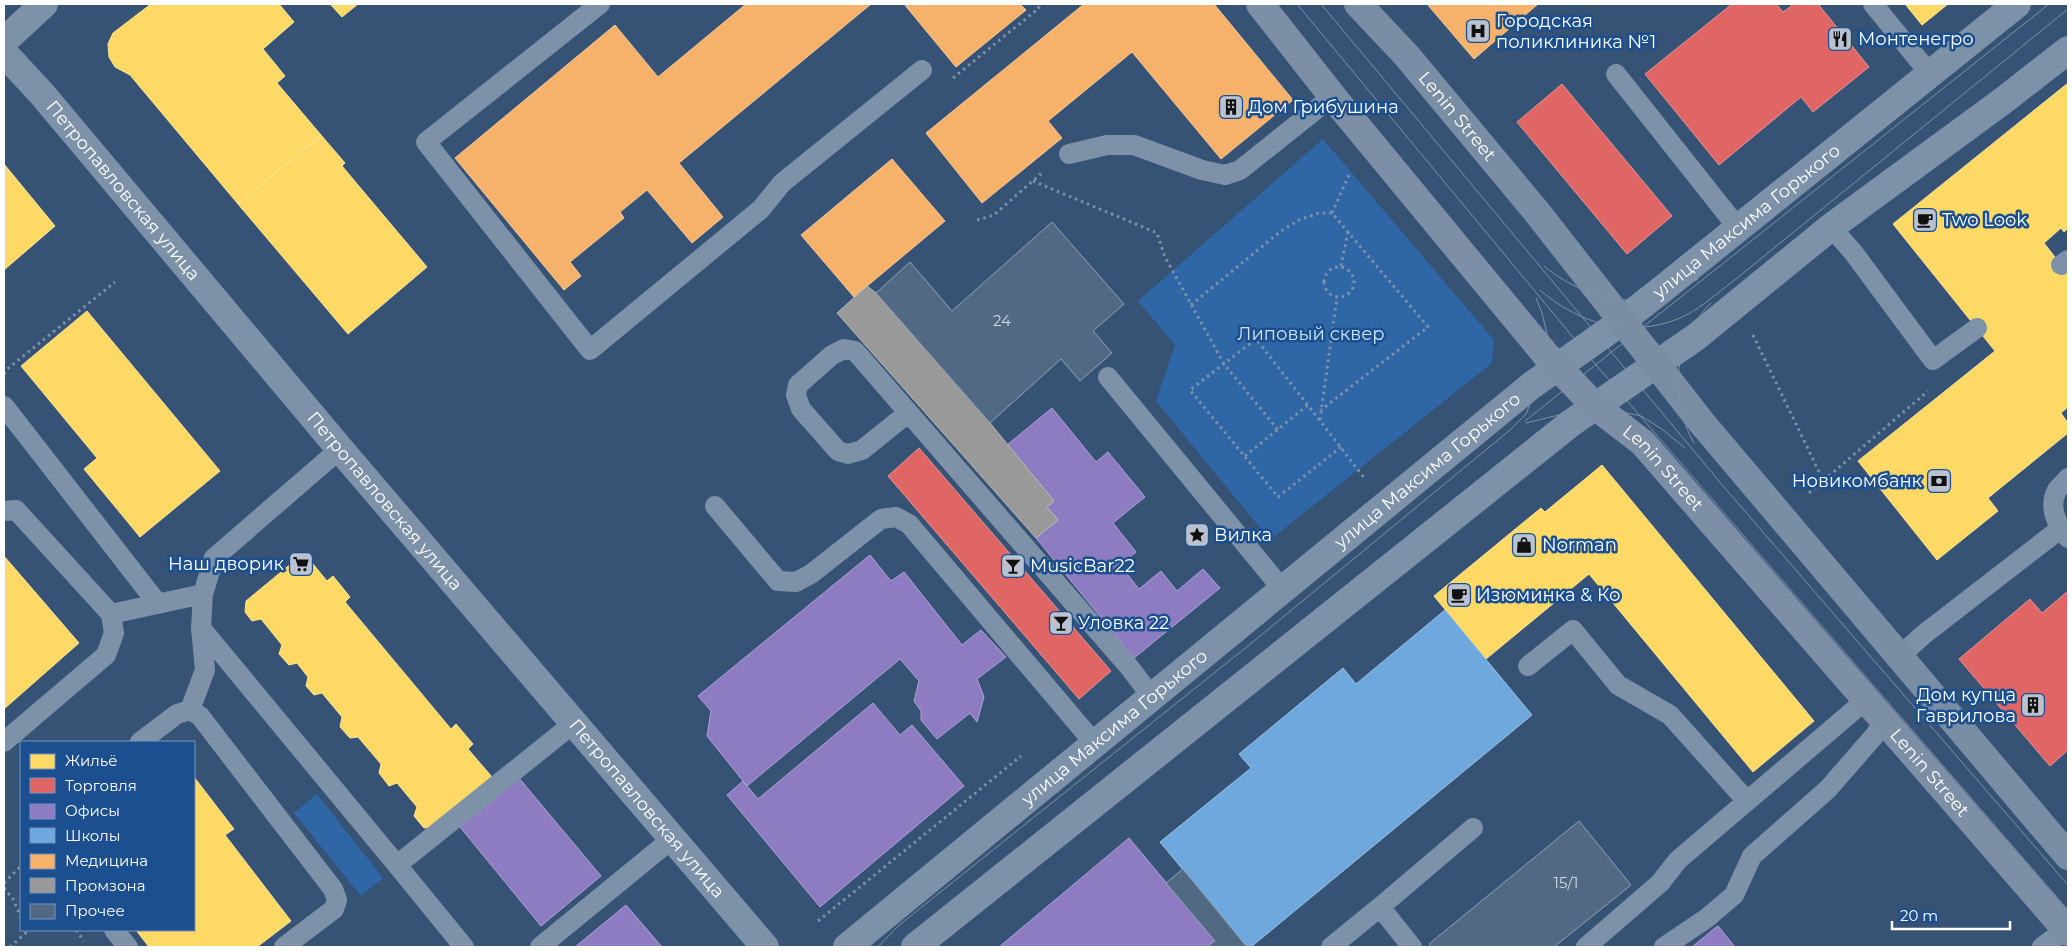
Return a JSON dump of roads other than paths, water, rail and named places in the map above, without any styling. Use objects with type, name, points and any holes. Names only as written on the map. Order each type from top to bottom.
[{"type":"main road","name":"Lenin Street","points":[[1260,4],[1464,258],[1557,367],[1594,406],[1642,443],[2067,930]]},
{"type":"main road","name":"Lenin Street","points":[[1358,4],[1407,56],[1536,211],[1702,423],[2068,856]]},
{"type":"street","points":[[4,41],[44,4]]},
{"type":"street","name":"улица Максима Горького","points":[[847,947],[1557,367],[1621,321],[2017,4]]},
{"type":"street","points":[[916,947],[1594,406],[1657,366],[1696,337],[1831,227],[2004,100],[2068,50]]},
{"type":"street","name":"Петропавловская улица","points":[[4,53],[42,94],[340,449],[674,838],[765,947]]},
{"type":"lane","points":[[600,4],[426,142],[590,350],[761,209],[782,183],[917,75]]},
{"type":"lane","points":[[1873,4],[1930,74]]},
{"type":"lane","points":[[1616,74],[1738,228]]},
{"type":"lane","points":[[1069,154],[1107,145],[1134,145],[1202,170],[1225,175],[1240,170],[1333,96]]},
{"type":"lane","points":[[1831,227],[1853,252],[1934,360],[1977,328]]},
{"type":"lane","points":[[908,412],[862,450],[848,454],[838,451],[801,409],[796,395],[798,385],[832,355],[844,350],[855,351],[908,412],[1124,661],[1152,697]]},
{"type":"lane","points":[[1108,377],[1283,590]]},
{"type":"lane","points":[[4,406],[158,604]]},
{"type":"lane","points":[[190,710],[204,670],[201,628],[203,594],[214,558],[340,449]]},
{"type":"lane","points":[[1900,656],[1923,635],[2064,534],[2053,509],[2057,491],[2068,478]]},
{"type":"lane","points":[[715,506],[778,581],[796,582],[811,574],[881,519],[896,517],[908,524],[1095,744]]},
{"type":"lane","points":[[4,511],[16,510],[111,614],[114,633],[106,655],[4,742]]},
{"type":"lane","points":[[111,614],[203,594]]},
{"type":"lane","points":[[201,628],[464,947]]},
{"type":"lane","points":[[1528,666],[1573,630],[1618,685],[1670,715],[1747,801]]},
{"type":"lane","points":[[1586,947],[1660,883],[1678,860],[1867,699]]},
{"type":"lane","points":[[141,741],[177,714],[190,710],[200,716],[334,889],[337,900],[334,909],[284,947]]},
{"type":"lane","points":[[1664,947],[1707,918],[1734,894],[1752,856],[1828,789],[1875,735],[1885,720]]},
{"type":"lane","points":[[397,865],[574,723]]},
{"type":"lane","points":[[1331,947],[1473,828]]},
{"type":"lane","points":[[540,947],[674,838]]},
{"type":"lane","points":[[1380,907],[1412,947]]},
{"type":"lane","points":[[2042,947],[2067,930]]},
{"type":"lane","points":[[115,931],[128,947]]},
{"type":"tram line","points":[[1297,4],[1596,365],[2068,910]]},
{"type":"tram line","points":[[1321,4],[1724,487],[2068,885]]},
{"type":"tram line","points":[[1525,421],[2049,4]]},
{"type":"tram line","points":[[1540,290],[1571,312],[1606,325],[1643,327],[1661,324],[1686,315],[1731,283],[2068,9]]},
{"type":"tram line","points":[[1544,266],[1562,279],[1583,290],[1606,297],[1628,300],[1655,296],[1698,279]]},
{"type":"tram line","points":[[878,947],[898,926],[1254,641],[1510,430],[1526,414],[1543,371],[1547,334],[1536,298]]},
{"type":"tram line","points":[[1694,443],[1680,407],[1679,370],[1689,334],[1711,303]]},
{"type":"tram line","points":[[1526,423],[1595,406],[1641,416],[1662,429],[1685,448]]},
{"type":"place","name":"Городская поликлиника №1","points":[[1478,31]]},
{"type":"place","name":"Монтенегро","points":[[1840,39]]},
{"type":"place","name":"Дом Грибушина","points":[[1231,107]]},
{"type":"place","name":"Two Look","points":[[1925,220]]},
{"type":"place","name":"Новикомбанк","points":[[1939,481]]},
{"type":"place","name":"Вилка","points":[[1197,535]]},
{"type":"place","name":"Norman","points":[[1524,545]]},
{"type":"place","name":"Наш дворик","points":[[301,564]]},
{"type":"place","name":"MusicBar22","points":[[1013,566]]},
{"type":"place","name":"Изюминка & Ко","points":[[1459,595]]},
{"type":"place","name":"Уловка 22","points":[[1061,623]]},
{"type":"place","name":"Дом купца Гаврилова","points":[[2033,705]]},
{"type":"park label","name":"Липовый сквер","points":[[1311,334]]}]
